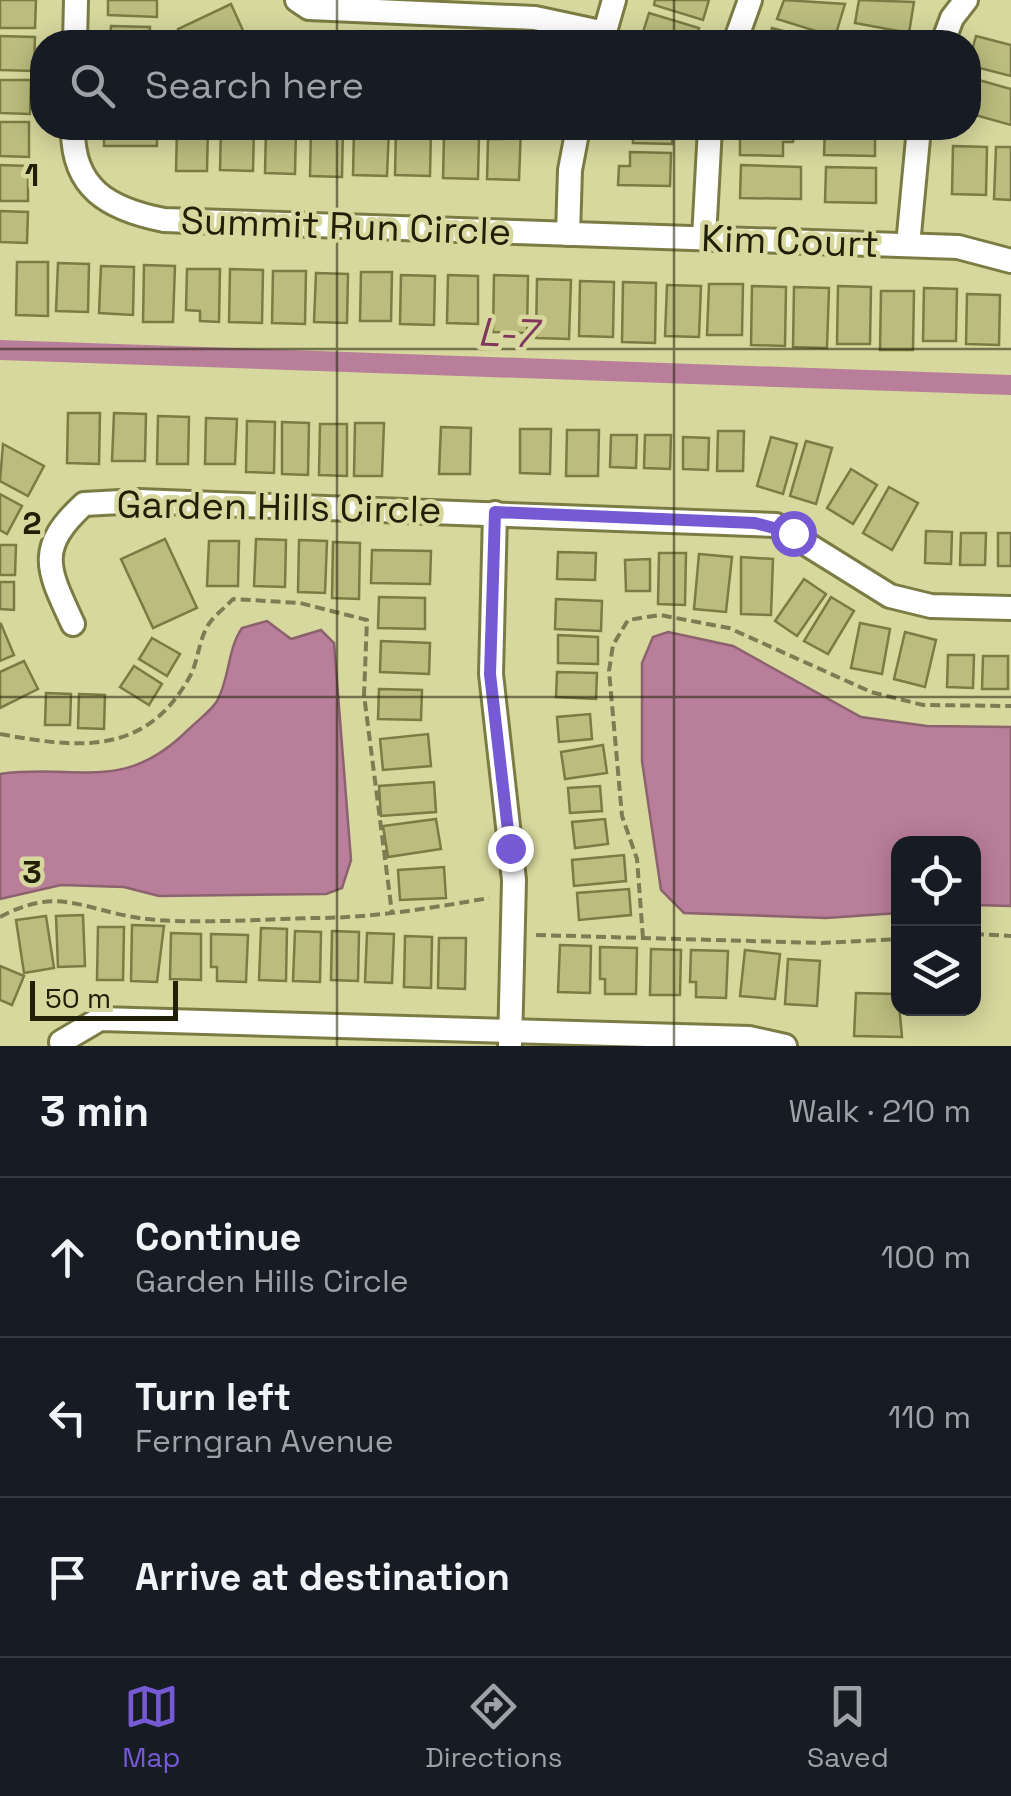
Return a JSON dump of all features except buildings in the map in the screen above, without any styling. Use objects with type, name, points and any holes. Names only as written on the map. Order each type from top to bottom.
[{"type":"street","points":[[76,0],[76,30]]},
{"type":"street","points":[[297,0],[309,8],[562,21],[584,30]]},
{"type":"street","points":[[606,30],[614,0]]},
{"type":"street","points":[[739,30],[750,0]]},
{"type":"street","points":[[948,30],[966,0]]},
{"type":"street","name":"Summit Run Circle","points":[[73,140],[72,157],[86,183],[120,205],[149,217],[568,234]]},
{"type":"street","points":[[568,234],[570,170],[576,140]]},
{"type":"street","points":[[704,238],[709,140]]},
{"type":"street","points":[[908,245],[918,140]]},
{"type":"street","name":"Kim Court","points":[[568,234],[958,247],[1011,261]]},
{"type":"street","name":"Garden Hills Circle","points":[[74,624],[49,571],[53,536],[84,504],[495,512],[776,526],[890,596],[931,606],[1011,608]]},
{"type":"street","points":[[495,512],[490,674],[514,880],[511,1038]]},
{"type":"street","points":[[61,1042],[100,1020],[511,1038],[749,1038],[786,1046]]},
{"type":"path","points":[[0,734],[79,746],[108,742],[146,729],[189,679],[207,626],[233,599],[300,603],[367,620],[364,695],[392,913]]},
{"type":"path","points":[[643,938],[637,859],[622,816],[609,671],[613,645],[628,620],[660,614],[729,628],[870,692],[923,705],[1011,706]]},
{"type":"path","points":[[0,916],[32,900],[102,906],[139,918],[318,918],[392,913],[489,898]]},
{"type":"path","points":[[981,934],[1011,936]]},
{"type":"path","points":[[536,935],[822,944],[891,939]]},
{"type":"shaded area","points":[[267,621],[291,639],[321,630],[334,643],[351,860],[342,888],[326,894],[159,896],[124,887],[61,885],[0,899],[0,774],[99,772],[143,762],[165,749],[211,708],[221,692],[242,628]]},
{"type":"shaded area","points":[[668,632],[733,646],[861,717],[927,726],[1011,727],[1011,906],[981,905],[981,836],[891,836],[891,913],[826,918],[684,913],[661,890],[642,761],[642,663],[653,637]]},
{"type":"waterway","name":"L-7","points":[[0,350],[1011,385]]},
{"type":"route","points":[[510,848],[490,674],[495,512],[755,523],[793,533]]}]
